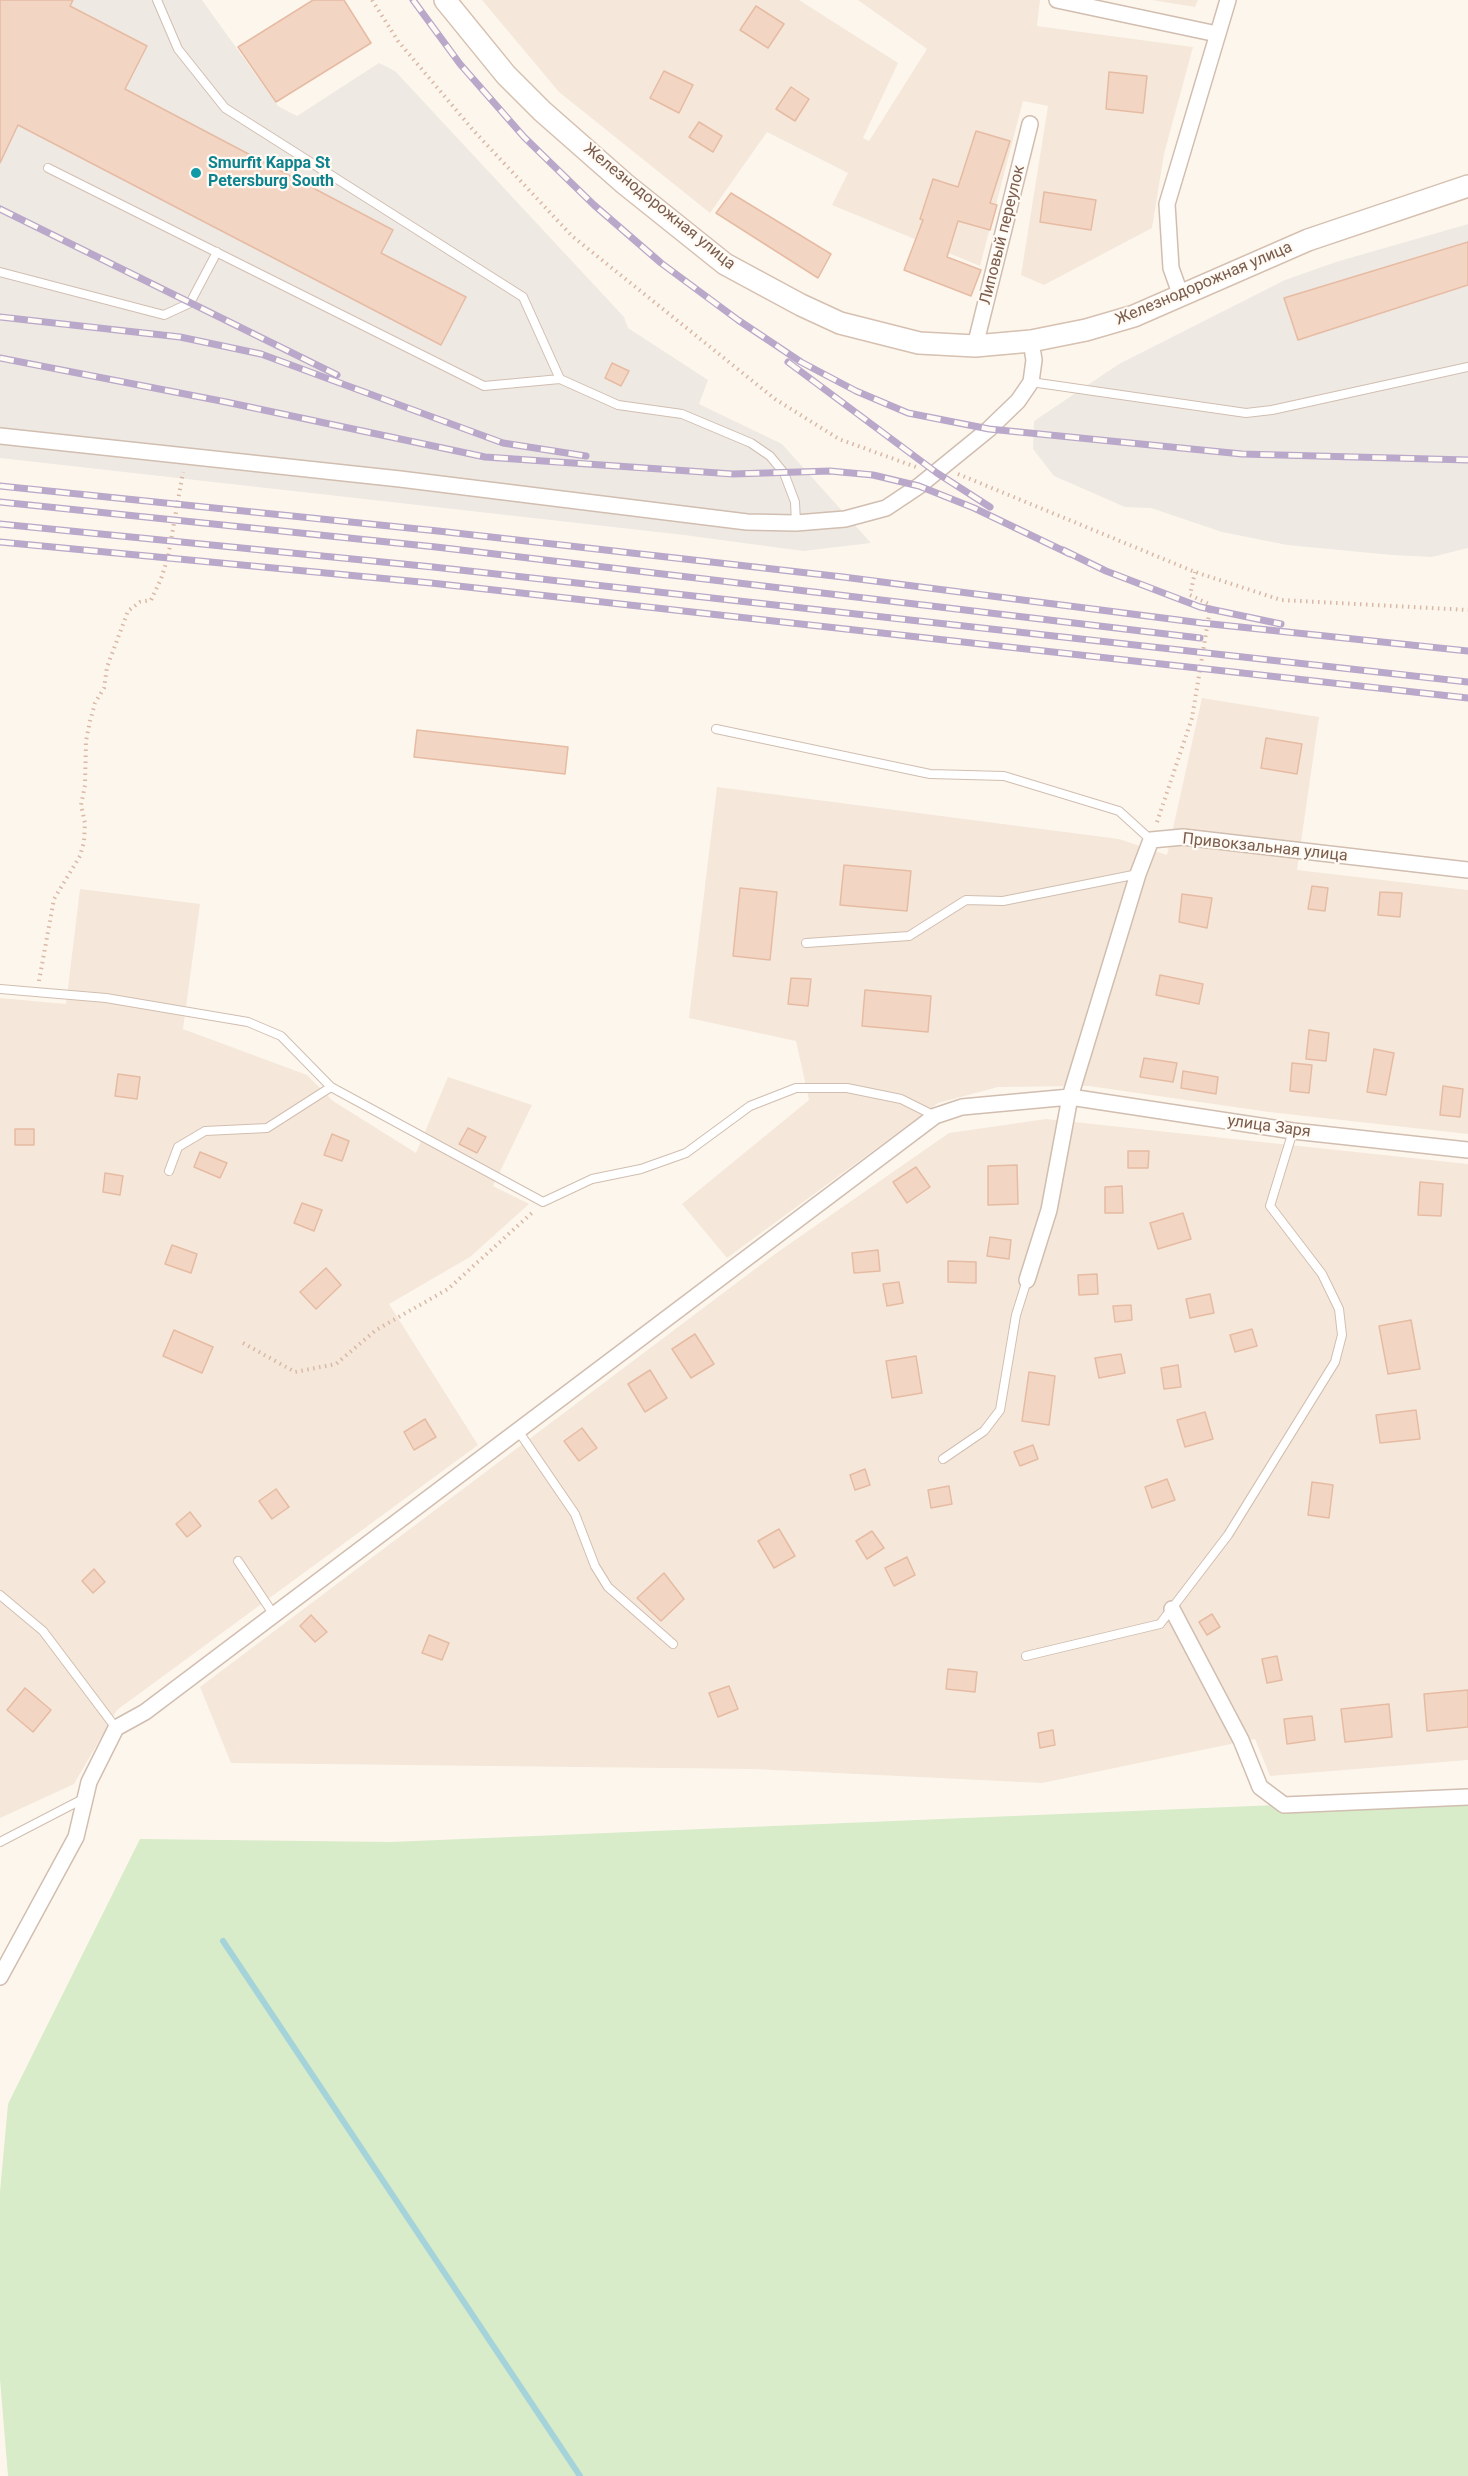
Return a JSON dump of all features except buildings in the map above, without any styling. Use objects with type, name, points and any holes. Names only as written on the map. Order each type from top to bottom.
[{"type":"street","name":"Железнодорожная улица","points":[[444,0],[506,75],[542,111],[625,184],[725,264],[840,323],[919,343],[975,346],[1031,341],[1086,330],[1134,316],[1308,240],[1468,186]]},
{"type":"street","points":[[1057,0],[1217,34]]},
{"type":"street","points":[[1180,296],[1170,258],[1167,204],[1228,0]]},
{"type":"street","name":"Липовый переулок","points":[[975,346],[1030,124]]},
{"type":"street","points":[[0,436],[400,479],[736,521],[796,523],[845,519],[886,508],[938,472],[1018,401],[1031,382],[1034,360],[1031,341]]},
{"type":"street","name":"Привокзальная улица","points":[[1151,840],[1183,837],[1468,870]]},
{"type":"street","points":[[1027,1280],[1049,1210],[1070,1097],[1138,874],[1151,840]]},
{"type":"street","name":"улица Заря","points":[[116,1728],[145,1712],[935,1116],[962,1107],[1070,1097],[1293,1131],[1468,1150]]},
{"type":"street","points":[[1172,1609],[1241,1740],[1260,1787],[1284,1805],[1468,1797]]},
{"type":"street","points":[[0,1977],[76,1837],[83,1799],[89,1782],[116,1728]]},
{"type":"lane","points":[[157,0],[178,49],[225,108],[523,297],[560,379]]},
{"type":"lane","points":[[48,168],[484,386],[560,379],[618,405],[682,414],[751,443],[770,456],[784,473],[795,502],[796,523]]},
{"type":"lane","points":[[0,272],[164,315],[190,303],[217,252]]},
{"type":"lane","points":[[1031,382],[1246,413],[1272,410],[1468,367]]},
{"type":"lane","points":[[716,729],[930,774],[1004,776],[1119,811],[1151,840]]},
{"type":"lane","points":[[806,943],[909,936],[966,900],[1003,901],[1138,874]]},
{"type":"lane","points":[[0,989],[106,998],[248,1022],[281,1036],[332,1087],[543,1202],[592,1179],[641,1169],[686,1154],[750,1106],[796,1088],[847,1088],[901,1099],[935,1116]]},
{"type":"lane","points":[[169,1171],[178,1147],[205,1131],[267,1128],[332,1087]]},
{"type":"lane","points":[[1026,1656],[1160,1624],[1228,1535],[1335,1362],[1342,1335],[1339,1309],[1322,1275],[1270,1206],[1293,1131]]},
{"type":"lane","points":[[943,1459],[984,1431],[1000,1410],[1016,1315],[1027,1280]]},
{"type":"lane","points":[[519,1432],[575,1514],[595,1566],[608,1587],[673,1644]]},
{"type":"lane","points":[[238,1561],[274,1615]]},
{"type":"lane","points":[[0,1595],[43,1631],[116,1728]]},
{"type":"lane","points":[[0,1842],[83,1799]]},
{"type":"path","points":[[372,0],[398,41],[473,130],[572,236],[775,399],[839,439],[911,465],[938,472],[1195,572],[1281,600],[1468,610]]},
{"type":"path","points":[[37,992],[54,899],[80,856],[84,842],[86,823],[81,806],[90,721],[95,703],[104,688],[107,667],[128,611],[140,602],[151,600],[161,579],[181,492],[184,456]]},
{"type":"path","points":[[1151,840],[1192,718],[1211,605],[1190,595],[1195,572]]},
{"type":"path","points":[[243,1343],[295,1372],[336,1364],[376,1329],[448,1289],[543,1202]]},
{"type":"shaded area","points":[[0,0],[202,0],[278,106],[297,116],[379,63],[395,71],[624,317],[628,328],[708,380],[699,404],[782,444],[871,543],[803,551],[684,535],[0,458]]},
{"type":"shaded area","points":[[482,0],[799,0],[898,63],[863,138],[869,141],[927,49],[858,0],[1040,0],[1037,26],[1193,47],[1164,154],[1152,228],[1044,285],[1021,275],[1048,106],[1023,101],[980,266],[832,205],[848,173],[767,132],[710,213],[559,92]]},
{"type":"shaded area","points":[[1152,0],[1198,0],[1195,7]]},
{"type":"shaded area","points":[[1468,224],[1468,548],[1432,557],[1392,555],[1287,545],[1222,532],[1151,508],[1125,507],[1054,476],[1033,449],[1034,421],[1119,364],[1285,280],[1336,262]]},
{"type":"shaded area","points":[[1202,698],[1319,717],[1297,870],[1468,890],[1468,1134],[1269,1112],[1089,1086],[998,1087],[938,1103],[727,1258],[682,1204],[809,1100],[796,1041],[689,1018],[717,787],[1119,839],[1167,855]]},
{"type":"shaded area","points":[[80,889],[200,904],[183,1029],[307,1075],[333,1101],[416,1153],[448,1077],[532,1105],[493,1186],[529,1204],[470,1257],[389,1304],[478,1445],[117,1710],[74,1784],[0,1818],[0,998],[66,1004]]},
{"type":"shaded area","points":[[1046,1119],[1468,1164],[1468,1760],[1270,1776],[1255,1739],[1042,1783],[754,1769],[231,1763],[200,1687],[775,1254],[949,1133]]},
{"type":"green space","points":[[1468,1797],[1468,2476],[8,2476],[0,2379],[0,2192],[8,2104],[140,1839],[391,1842]]},
{"type":"waterway","points":[[223,1941],[580,2476]]},
{"type":"railway","points":[[413,0],[460,64],[524,137],[594,205],[661,263],[738,320],[801,362],[856,391],[908,413],[989,429],[1242,454],[1468,460]]},
{"type":"railway","points":[[0,209],[337,375]]},
{"type":"railway","points":[[0,317],[180,337],[261,354],[503,443],[586,456]]},
{"type":"railway","points":[[0,358],[226,402],[485,457],[733,474],[830,471],[873,475],[919,486],[974,508],[1070,554]]},
{"type":"railway","points":[[788,362],[937,473],[990,507]]},
{"type":"railway","points":[[0,486],[438,531],[843,577],[1202,623],[1468,651]]},
{"type":"railway","points":[[0,502],[436,547],[1200,638]]},
{"type":"railway","points":[[0,524],[433,567],[1468,682]]},
{"type":"railway","points":[[0,542],[431,583],[1468,698]]},
{"type":"railway","points":[[1063,550],[1106,571],[1200,607],[1281,624]]},
{"type":"place","name":"Smurfit Kappa St Petersburg South","points":[[196,173]]}]
